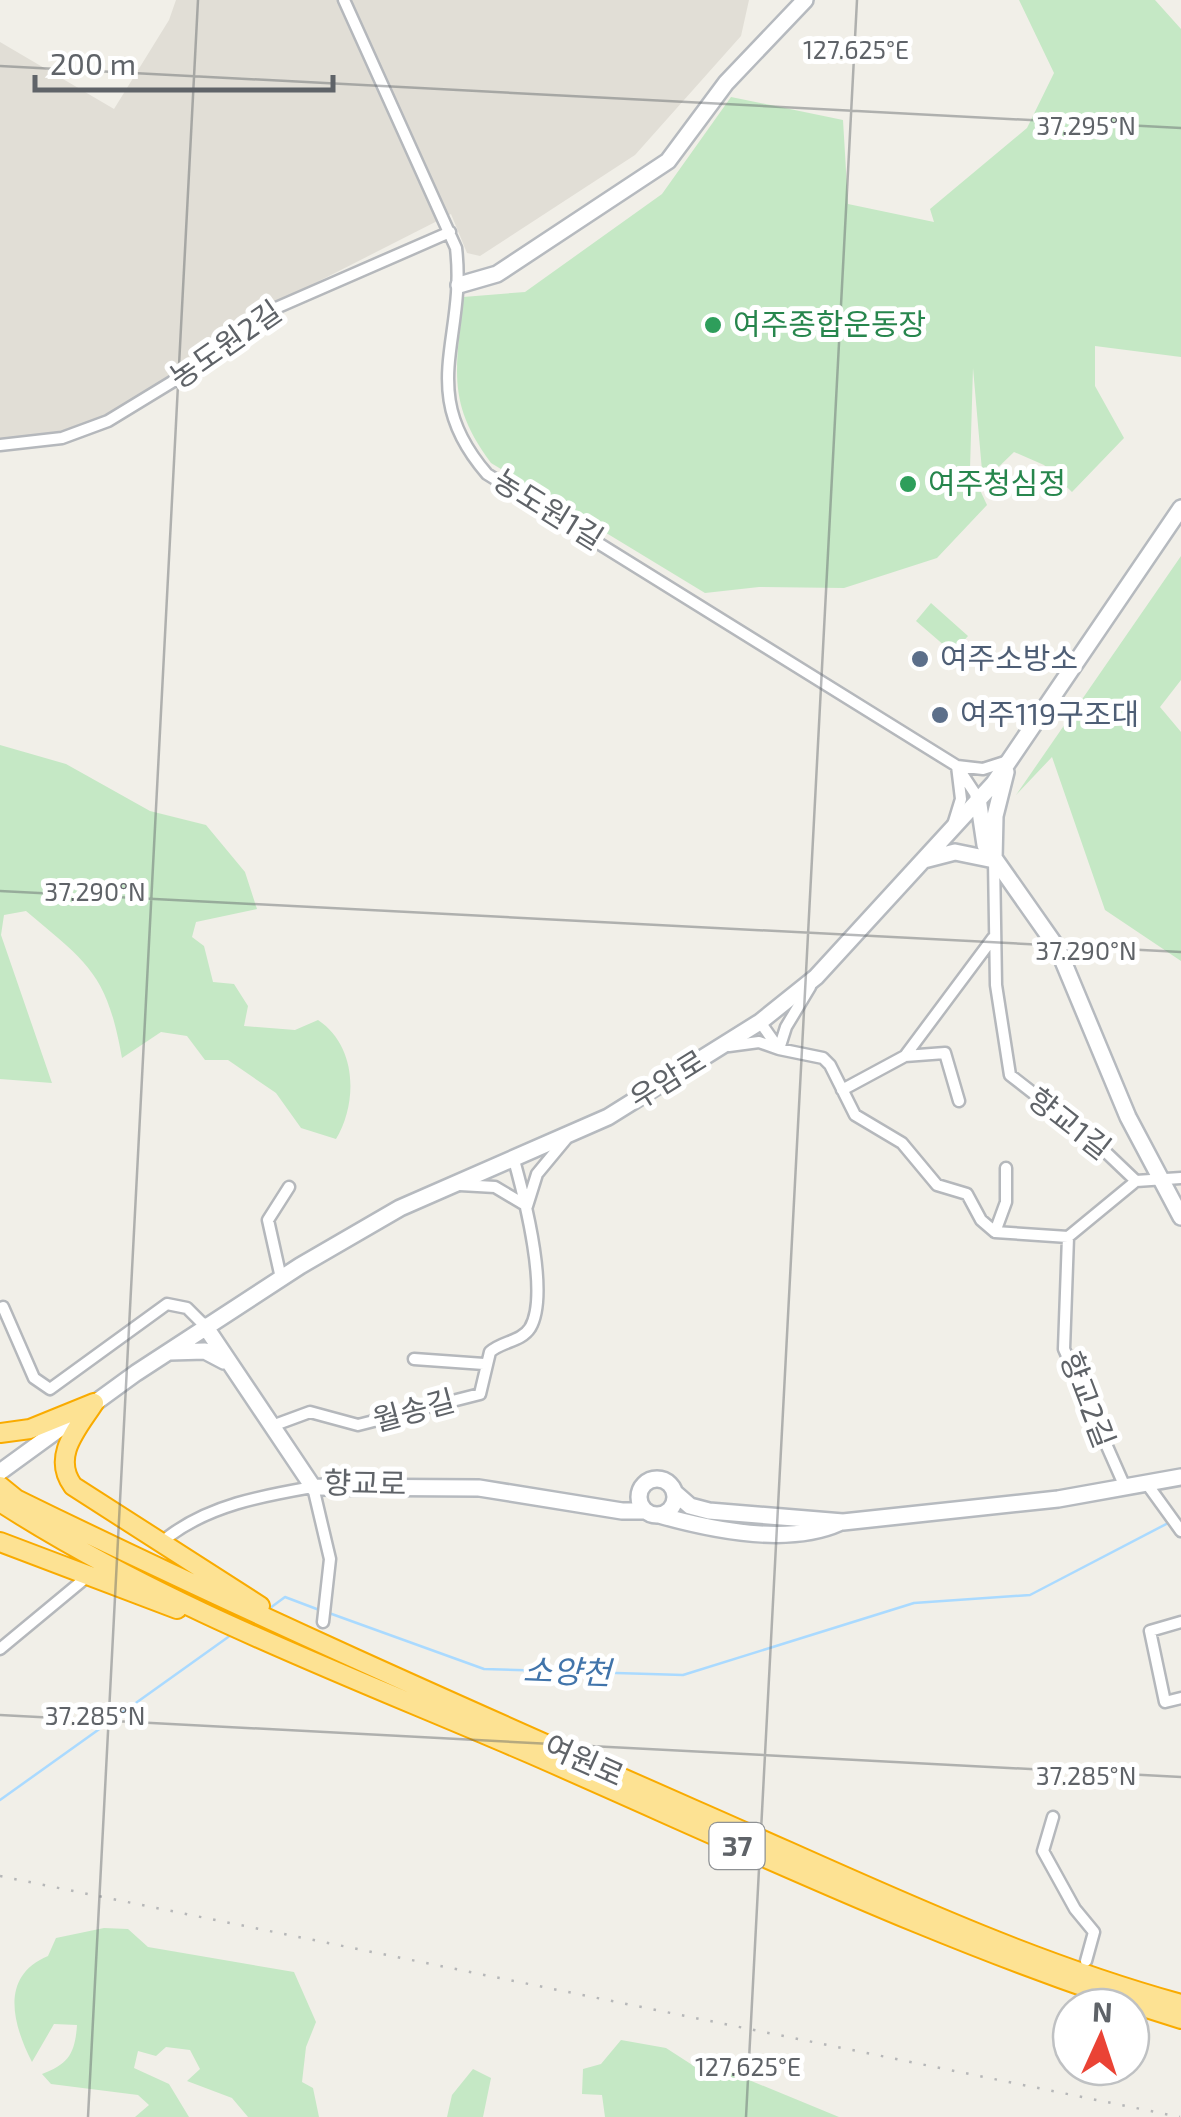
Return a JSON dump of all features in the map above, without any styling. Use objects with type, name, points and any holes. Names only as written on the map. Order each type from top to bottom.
[{"type":"highway","points":[[0,1433],[30,1429],[94,1403]]},
{"type":"highway","points":[[94,1403],[64,1454],[65,1471],[72,1486],[215,1605]]},
{"type":"highway","name":"여원로","points":[[0,1486],[16,1499],[215,1605],[306,1648],[938,1932],[1092,1992],[1181,2019]]},
{"type":"highway","name":"여원로","points":[[0,1502],[83,1552],[215,1605]]},
{"type":"highway","points":[[0,1542],[215,1605],[306,1648]]},
{"type":"highway","name":"여원로","points":[[306,1648],[958,1926],[1129,1990],[1181,2003]]},
{"type":"highway","points":[[798,1855],[837,1863],[1166,1991],[1181,2003]]},
{"type":"street","name":"농도원1길","points":[[344,0],[456,248],[458,285],[446,394],[459,433],[487,474],[957,766],[978,798]]},
{"type":"street","points":[[458,285],[497,274],[668,161],[726,82],[805,0]]},
{"type":"street","name":"농도원2길","points":[[0,446],[62,438],[108,421],[226,349],[276,308],[450,232]]},
{"type":"street","name":"우암로","points":[[0,1472],[166,1352],[281,1278],[400,1208],[570,1135],[720,1048],[816,977],[1010,761],[1181,508]]},
{"type":"street","points":[[953,826],[961,799],[957,766],[982,769],[1010,761]]},
{"type":"street","points":[[920,862],[956,852],[994,860],[995,816],[1010,761]]},
{"type":"street","name":"향교1길","points":[[978,798],[980,830],[994,860],[1058,949],[1113,1083],[1181,1217]]},
{"type":"street","name":"향교1길","points":[[994,860],[994,936],[1002,1046],[1010,1076],[1104,1149],[1136,1181],[1181,1178]]},
{"type":"street","points":[[905,1056],[994,936]]},
{"type":"street","points":[[779,1049],[786,1027],[816,977]]},
{"type":"street","points":[[760,1022],[779,1049]]},
{"type":"street","points":[[720,1048],[759,1042],[822,1058],[855,1115],[902,1143],[937,1185],[967,1194],[981,1220],[996,1232],[1068,1238],[1136,1181]]},
{"type":"street","points":[[842,1090],[905,1056],[945,1053],[959,1102]]},
{"type":"street","points":[[449,1186],[495,1187],[526,1206],[537,1174],[570,1135]]},
{"type":"street","name":"월송길","points":[[272,1426],[310,1412],[358,1425],[480,1394],[484,1364],[496,1346],[521,1337],[533,1318],[536,1278],[526,1206],[514,1160]]},
{"type":"street","points":[[996,1232],[1006,1202],[1006,1168]]},
{"type":"street","points":[[281,1278],[268,1220],[289,1186]]},
{"type":"street","name":"향교2길","points":[[1068,1238],[1064,1350],[1125,1487]]},
{"type":"street","points":[[3,1307],[34,1378],[50,1388],[167,1304],[187,1308],[205,1326]]},
{"type":"street","name":"향교로","points":[[205,1326],[313,1487],[479,1488],[652,1513],[704,1525],[791,1533],[820,1532],[842,1522]]},
{"type":"street","points":[[166,1352],[205,1350],[230,1367]]},
{"type":"street","points":[[414,1358],[484,1364]]},
{"type":"street","name":"향교로","points":[[674,1492],[690,1506],[710,1511],[842,1522],[1058,1499],[1125,1487],[1152,1490],[1181,1477]]},
{"type":"street","points":[[607,1507],[658,1479],[674,1492],[672,1506],[652,1513],[640,1490]]},
{"type":"street","points":[[168,1537],[200,1516],[239,1502],[313,1487],[330,1570],[323,1622]]},
{"type":"street","points":[[1152,1490],[1181,1531]]},
{"type":"street","points":[[0,1650],[82,1581]]},
{"type":"street","points":[[1181,1622],[1150,1631],[1165,1702],[1181,1698]]},
{"type":"street","points":[[1053,1817],[1044,1851],[1075,1909],[1094,1932],[1086,1962]]},
{"type":"shaded area","points":[[176,0],[749,0],[741,36],[635,155],[480,256],[467,253],[451,214],[268,307],[223,346],[105,417],[0,450],[0,42],[114,109],[169,20]]},
{"type":"green space","name":"여주종합운동장","points":[[1019,0],[1155,0],[1181,29],[1181,357],[1095,346],[1095,386],[1124,438],[1072,492],[1044,465],[1014,452],[983,482],[973,368],[970,469],[987,505],[937,558],[844,588],[759,587],[705,593],[491,463],[476,441],[460,402],[457,365],[463,297],[525,292],[662,194],[731,97],[843,120],[848,204],[934,222],[930,209],[1027,128],[1054,73]]},
{"type":"green space","points":[[1181,556],[1181,680],[1160,707],[1181,732],[1181,961],[1105,910],[1052,757],[1016,795]]},
{"type":"green space","points":[[931,603],[968,636],[953,653],[916,621]]},
{"type":"green space","points":[[0,745],[66,764],[150,811],[206,825],[245,872],[257,909],[196,922],[192,937],[204,946],[213,982],[234,984],[248,1006],[244,1026],[295,1030],[318,1020],[331,1031],[347,1059],[350,1075],[348,1108],[336,1139],[301,1128],[276,1093],[228,1060],[205,1060],[187,1036],[161,1032],[122,1058],[110,1007],[92,973],[26,911],[4,915],[1,935],[52,1083],[0,1079]]},
{"type":"green space","points":[[104,1928],[128,1929],[148,1947],[294,1972],[316,2022],[306,2047],[302,2082],[313,2088],[319,2117],[248,2117],[232,2098],[187,2081],[200,2069],[190,2050],[166,2047],[156,2056],[138,2051],[134,2068],[169,2084],[189,2117],[135,2117],[149,2105],[138,2095],[51,2084],[42,2074],[69,2056],[77,2025],[54,2024],[32,2062],[19,2032],[14,2002],[17,1988],[22,1976],[48,1956],[56,1938]]},
{"type":"green space","points":[[621,2040],[666,2048],[697,2068],[732,2073],[839,2117],[605,2117],[602,2095],[582,2094],[583,2069],[601,2064]]},
{"type":"green space","points":[[473,2069],[491,2078],[483,2117],[447,2117],[452,2095]]},
{"type":"waterway","name":"소양천","points":[[329,1613],[484,1669],[683,1675],[914,1603],[1030,1595],[1172,1521]]},
{"type":"waterway","name":"소양천","points":[[266,1611],[285,1597],[322,1611]]},
{"type":"waterway","name":"소양천","points":[[0,1800],[231,1635]]},
{"type":"railway","points":[[0,1876],[1180,2117]]},
{"type":"place","name":"여주종합운동장","points":[[713,325]]},
{"type":"place","name":"여주청심정","points":[[908,484]]},
{"type":"place","name":"여주소방소","points":[[920,659]]},
{"type":"place","name":"여주119구조대","points":[[940,715]]}]
